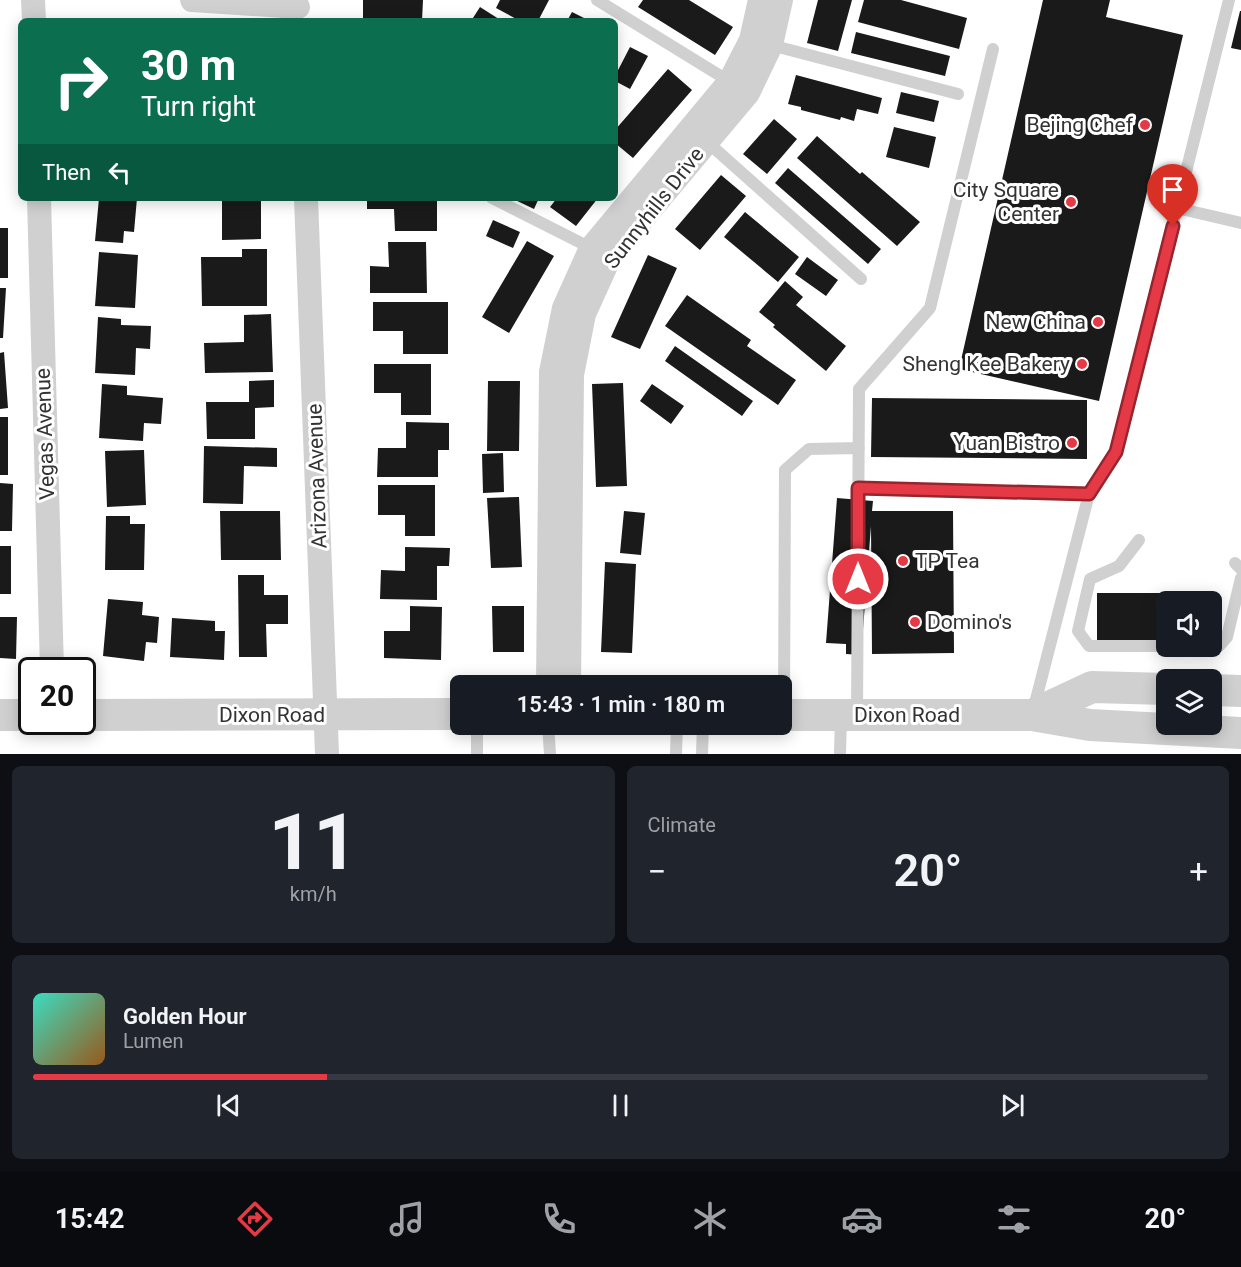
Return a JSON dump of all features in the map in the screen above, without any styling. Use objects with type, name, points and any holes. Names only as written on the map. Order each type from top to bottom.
[{"type":"street","points":[[33,0],[34,18]]},
{"type":"street","points":[[192,0],[298,9]]},
{"type":"street","name":"Sunnyhills Drive","points":[[760,0],[761,42]]},
{"type":"street","name":"Sunnyhills Drive","points":[[548,675],[551,372],[564,308],[600,253],[739,87],[781,0]]},
{"type":"street","name":"Vegas Avenue","points":[[39,201],[52,657]]},
{"type":"street","name":"Arizona Avenue","points":[[306,201],[327,754]]},
{"type":"street","name":"Sunnyhills Drive","points":[[569,675],[572,375],[584,314],[600,253]]},
{"type":"street","name":"Dixon Road","points":[[1032,715],[1092,687],[1156,689]]},
{"type":"street","points":[[1222,690],[1241,691]]},
{"type":"street","name":"Dixon Road","points":[[96,715],[450,714]]},
{"type":"street","points":[[0,715],[18,715]]},
{"type":"street","name":"Dixon Road","points":[[792,715],[1032,715],[1090,725],[1241,733]]},
{"type":"lane","points":[[597,0],[739,87]]},
{"type":"lane","points":[[1032,715],[1089,494],[1116,452],[1229,0]]},
{"type":"lane","points":[[761,42],[958,94]]},
{"type":"lane","points":[[840,754],[849,715],[860,389],[930,308],[993,49]]},
{"type":"lane","points":[[699,135],[861,279]]},
{"type":"lane","points":[[498,201],[600,253]]},
{"type":"lane","points":[[1177,208],[1241,223]]},
{"type":"lane","points":[[783,675],[784,470],[809,448],[859,448]]},
{"type":"lane","points":[[858,488],[1089,494]]},
{"type":"lane","points":[[1139,540],[1119,566],[1090,579],[1078,631],[1089,646],[1156,646]]},
{"type":"lane","points":[[1222,642],[1227,637],[1241,578]]},
{"type":"lane","points":[[477,735],[477,754]]},
{"type":"lane","points":[[549,735],[550,754]]},
{"type":"lane","points":[[676,754],[677,735]]},
{"type":"lane","points":[[702,754],[703,735]]},
{"type":"building","points":[[363,0],[423,0],[422,18],[363,18]]},
{"type":"building","points":[[500,0],[549,0],[540,18],[514,18],[496,8]]},
{"type":"building","points":[[643,0],[689,0],[733,27],[715,55],[638,7]]},
{"type":"building","points":[[818,0],[852,0],[838,51],[807,43]]},
{"type":"building","points":[[864,0],[901,0],[967,18],[959,49],[858,22]]},
{"type":"building","name":"City Square Center","points":[[1043,0],[1110,0],[1106,17],[1183,35],[1099,401],[959,369]]},
{"type":"building","points":[[480,7],[497,18],[473,18]]},
{"type":"building","points":[[1241,11],[1241,50],[1231,48]]},
{"type":"building","points":[[572,12],[584,18],[569,18]]},
{"type":"building","points":[[856,32],[950,56],[945,76],[851,53]]},
{"type":"building","points":[[630,47],[648,56],[630,89],[618,83],[618,70]]},
{"type":"building","points":[[668,69],[692,90],[633,158],[618,146],[618,127]]},
{"type":"building","points":[[796,75],[882,98],[878,114],[857,109],[854,121],[841,117],[840,120],[801,110],[801,107],[788,104]]},
{"type":"building","points":[[901,92],[939,101],[934,122],[896,113]]},
{"type":"building","points":[[774,119],[797,139],[767,174],[743,154]]},
{"type":"building","points":[[894,127],[936,137],[929,168],[886,157]]},
{"type":"building","points":[[817,136],[920,222],[897,246],[797,158]]},
{"type":"building","points":[[788,168],[881,249],[868,264],[775,183]]},
{"type":"building","points":[[721,175],[746,196],[700,250],[675,229]]},
{"type":"building","points":[[99,201],[137,201],[134,232],[124,231],[123,243],[95,241]]},
{"type":"building","points":[[222,201],[261,201],[261,239],[222,240]]},
{"type":"building","points":[[367,201],[437,201],[437,231],[395,231],[394,209],[367,209]]},
{"type":"building","points":[[517,201],[538,201],[534,209]]},
{"type":"building","points":[[555,201],[596,201],[576,226],[550,207]]},
{"type":"building","points":[[745,212],[799,257],[778,282],[724,237]]},
{"type":"building","points":[[493,220],[520,232],[513,248],[486,236]]},
{"type":"building","points":[[0,228],[8,228],[8,278],[0,278]]},
{"type":"building","points":[[527,241],[554,256],[509,333],[482,317]]},
{"type":"building","points":[[388,242],[426,242],[427,293],[370,293],[370,266],[389,267]]},
{"type":"building","points":[[242,249],[267,249],[267,306],[202,306],[201,257],[242,257]]},
{"type":"building","points":[[99,252],[138,255],[135,308],[95,306]]},
{"type":"building","points":[[648,255],[677,268],[640,349],[611,337]]},
{"type":"building","points":[[807,257],[838,280],[826,296],[795,274]]},
{"type":"building","points":[[785,281],[803,297],[796,305],[846,346],[826,371],[773,327],[775,325],[759,312]]},
{"type":"building","points":[[0,288],[6,288],[3,338],[0,338]]},
{"type":"building","points":[[687,295],[751,340],[747,346],[796,380],[778,405],[665,326]]},
{"type":"building","points":[[373,302],[448,302],[448,354],[403,354],[403,331],[373,331]]},
{"type":"building","points":[[271,314],[273,372],[205,373],[204,343],[244,342],[244,315]]},
{"type":"building","points":[[98,317],[121,319],[121,325],[151,326],[150,349],[136,348],[135,375],[95,373]]},
{"type":"building","points":[[675,346],[753,401],[742,416],[665,361]]},
{"type":"building","points":[[4,352],[8,408],[0,409],[0,353]]},
{"type":"building","points":[[374,364],[431,364],[431,415],[401,415],[401,393],[374,393]]},
{"type":"building","points":[[274,380],[274,407],[255,408],[255,439],[207,439],[206,402],[249,402],[249,381]]},
{"type":"building","points":[[488,381],[520,381],[519,451],[487,451]]},
{"type":"building","points":[[623,383],[627,486],[596,487],[592,384]]},
{"type":"building","points":[[102,384],[127,386],[127,395],[163,398],[161,424],[144,423],[143,441],[99,438]]},
{"type":"building","points":[[652,384],[684,406],[671,424],[640,401]]},
{"type":"building","points":[[872,398],[1087,400],[1087,459],[871,457]]},
{"type":"building","points":[[0,417],[8,417],[8,475],[0,475]]},
{"type":"building","points":[[406,422],[449,423],[449,450],[438,450],[438,477],[377,477],[378,448],[406,448]]},
{"type":"building","points":[[204,446],[277,448],[277,467],[244,466],[243,504],[203,503]]},
{"type":"building","points":[[144,450],[146,505],[107,507],[105,451]]},
{"type":"building","points":[[503,453],[504,492],[483,493],[482,454]]},
{"type":"building","points":[[0,483],[13,484],[12,531],[0,531]]},
{"type":"building","points":[[378,485],[435,485],[435,536],[405,536],[405,515],[378,515]]},
{"type":"building","points":[[519,497],[522,567],[491,568],[487,498]]},
{"type":"building","points":[[837,498],[873,501],[872,511],[953,511],[954,653],[872,654],[871,526],[861,655],[846,654],[846,644],[826,643]]},
{"type":"building","points":[[220,511],[280,511],[281,560],[221,560]]},
{"type":"building","points":[[624,511],[645,513],[641,555],[620,553]]},
{"type":"building","points":[[106,516],[130,516],[130,524],[145,524],[144,570],[105,570]]},
{"type":"building","points":[[0,546],[11,546],[11,594],[0,594]]},
{"type":"building","points":[[405,547],[450,548],[449,566],[437,566],[437,600],[380,599],[381,570],[405,571]]},
{"type":"building","points":[[605,562],[636,564],[632,653],[601,652]]},
{"type":"building","points":[[238,575],[264,575],[264,595],[288,595],[288,624],[266,624],[267,657],[239,657]]},
{"type":"building","points":[[1097,593],[1156,593],[1156,641],[1097,641]]},
{"type":"building","points":[[108,599],[143,602],[142,615],[159,617],[157,643],[146,642],[144,661],[103,656]]},
{"type":"building","points":[[410,606],[442,607],[441,660],[384,658],[384,631],[410,631]]},
{"type":"building","points":[[492,606],[524,606],[524,652],[493,652]]},
{"type":"building","points":[[0,617],[17,617],[16,659],[0,658]]},
{"type":"building","points":[[172,618],[215,621],[215,631],[225,631],[224,660],[170,657]]},
{"type":"place","name":"Bejing Chef","points":[[1145,125]]},
{"type":"place","name":"City Square Center","points":[[1071,202]]},
{"type":"place","name":"New China","points":[[1098,322]]},
{"type":"place","name":"Sheng Kee Bakery","points":[[1082,364]]},
{"type":"place","name":"Yuan Bistro","points":[[1072,443]]},
{"type":"place","name":"TP Tea","points":[[903,561]]},
{"type":"place","name":"Domino's","points":[[915,622]]},
{"type":"route","points":[[858,579],[858,488],[1089,494],[1116,452],[1173,226]]}]
